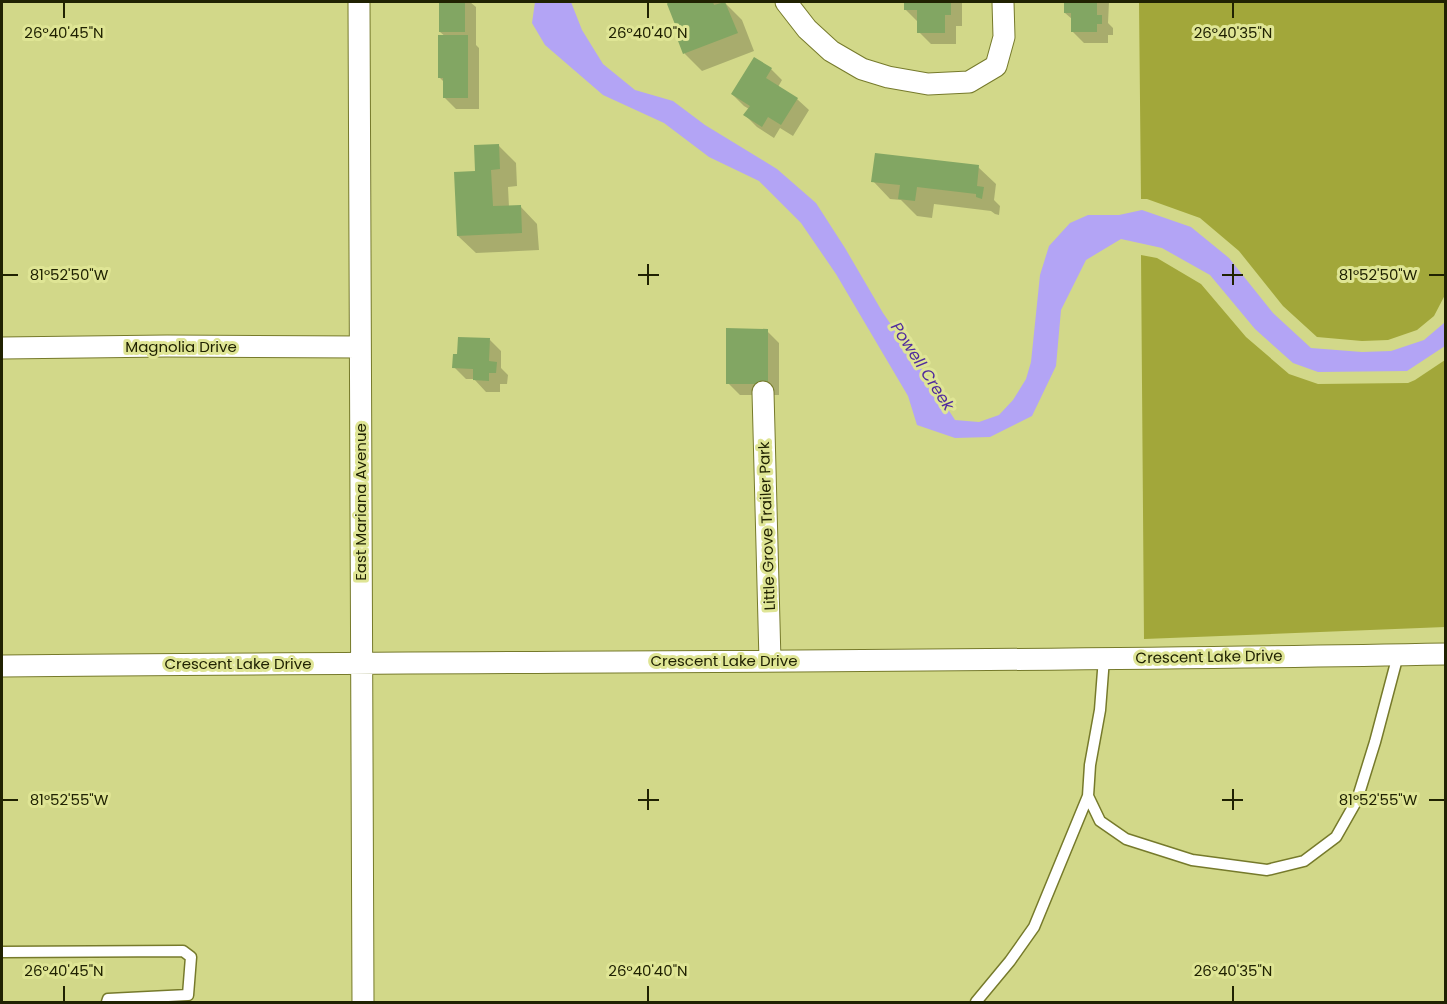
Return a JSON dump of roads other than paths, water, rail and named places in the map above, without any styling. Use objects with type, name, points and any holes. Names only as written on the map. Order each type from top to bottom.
[{"type":"street","name":"East Mariana Avenue","points":[[359,2],[363,1002]]},
{"type":"street","points":[[786,2],[807,29],[831,51],[862,69],[888,77],[928,84],[969,82],[996,66],[1004,38],[1004,2]]},
{"type":"street","name":"Magnolia Drive","points":[[2,348],[360,347]]},
{"type":"street","name":"Little Grove Trailer Park","points":[[763,392],[770,661]]},
{"type":"street","name":"Crescent Lake Drive","points":[[2,666],[1446,654]]},
{"type":"lane","points":[[1088,796],[1100,821],[1126,839],[1192,860],[1267,870],[1304,861],[1336,837],[1357,800],[1398,655]]},
{"type":"lane","points":[[976,1002],[1011,961],[1034,927],[1088,796],[1090,765],[1100,710],[1104,658]]},
{"type":"lane","points":[[2,952],[183,951],[190,957],[188,995],[108,999],[107,1002]]},
{"type":"water label","name":"Powell Creek","points":[[923,366]]}]
